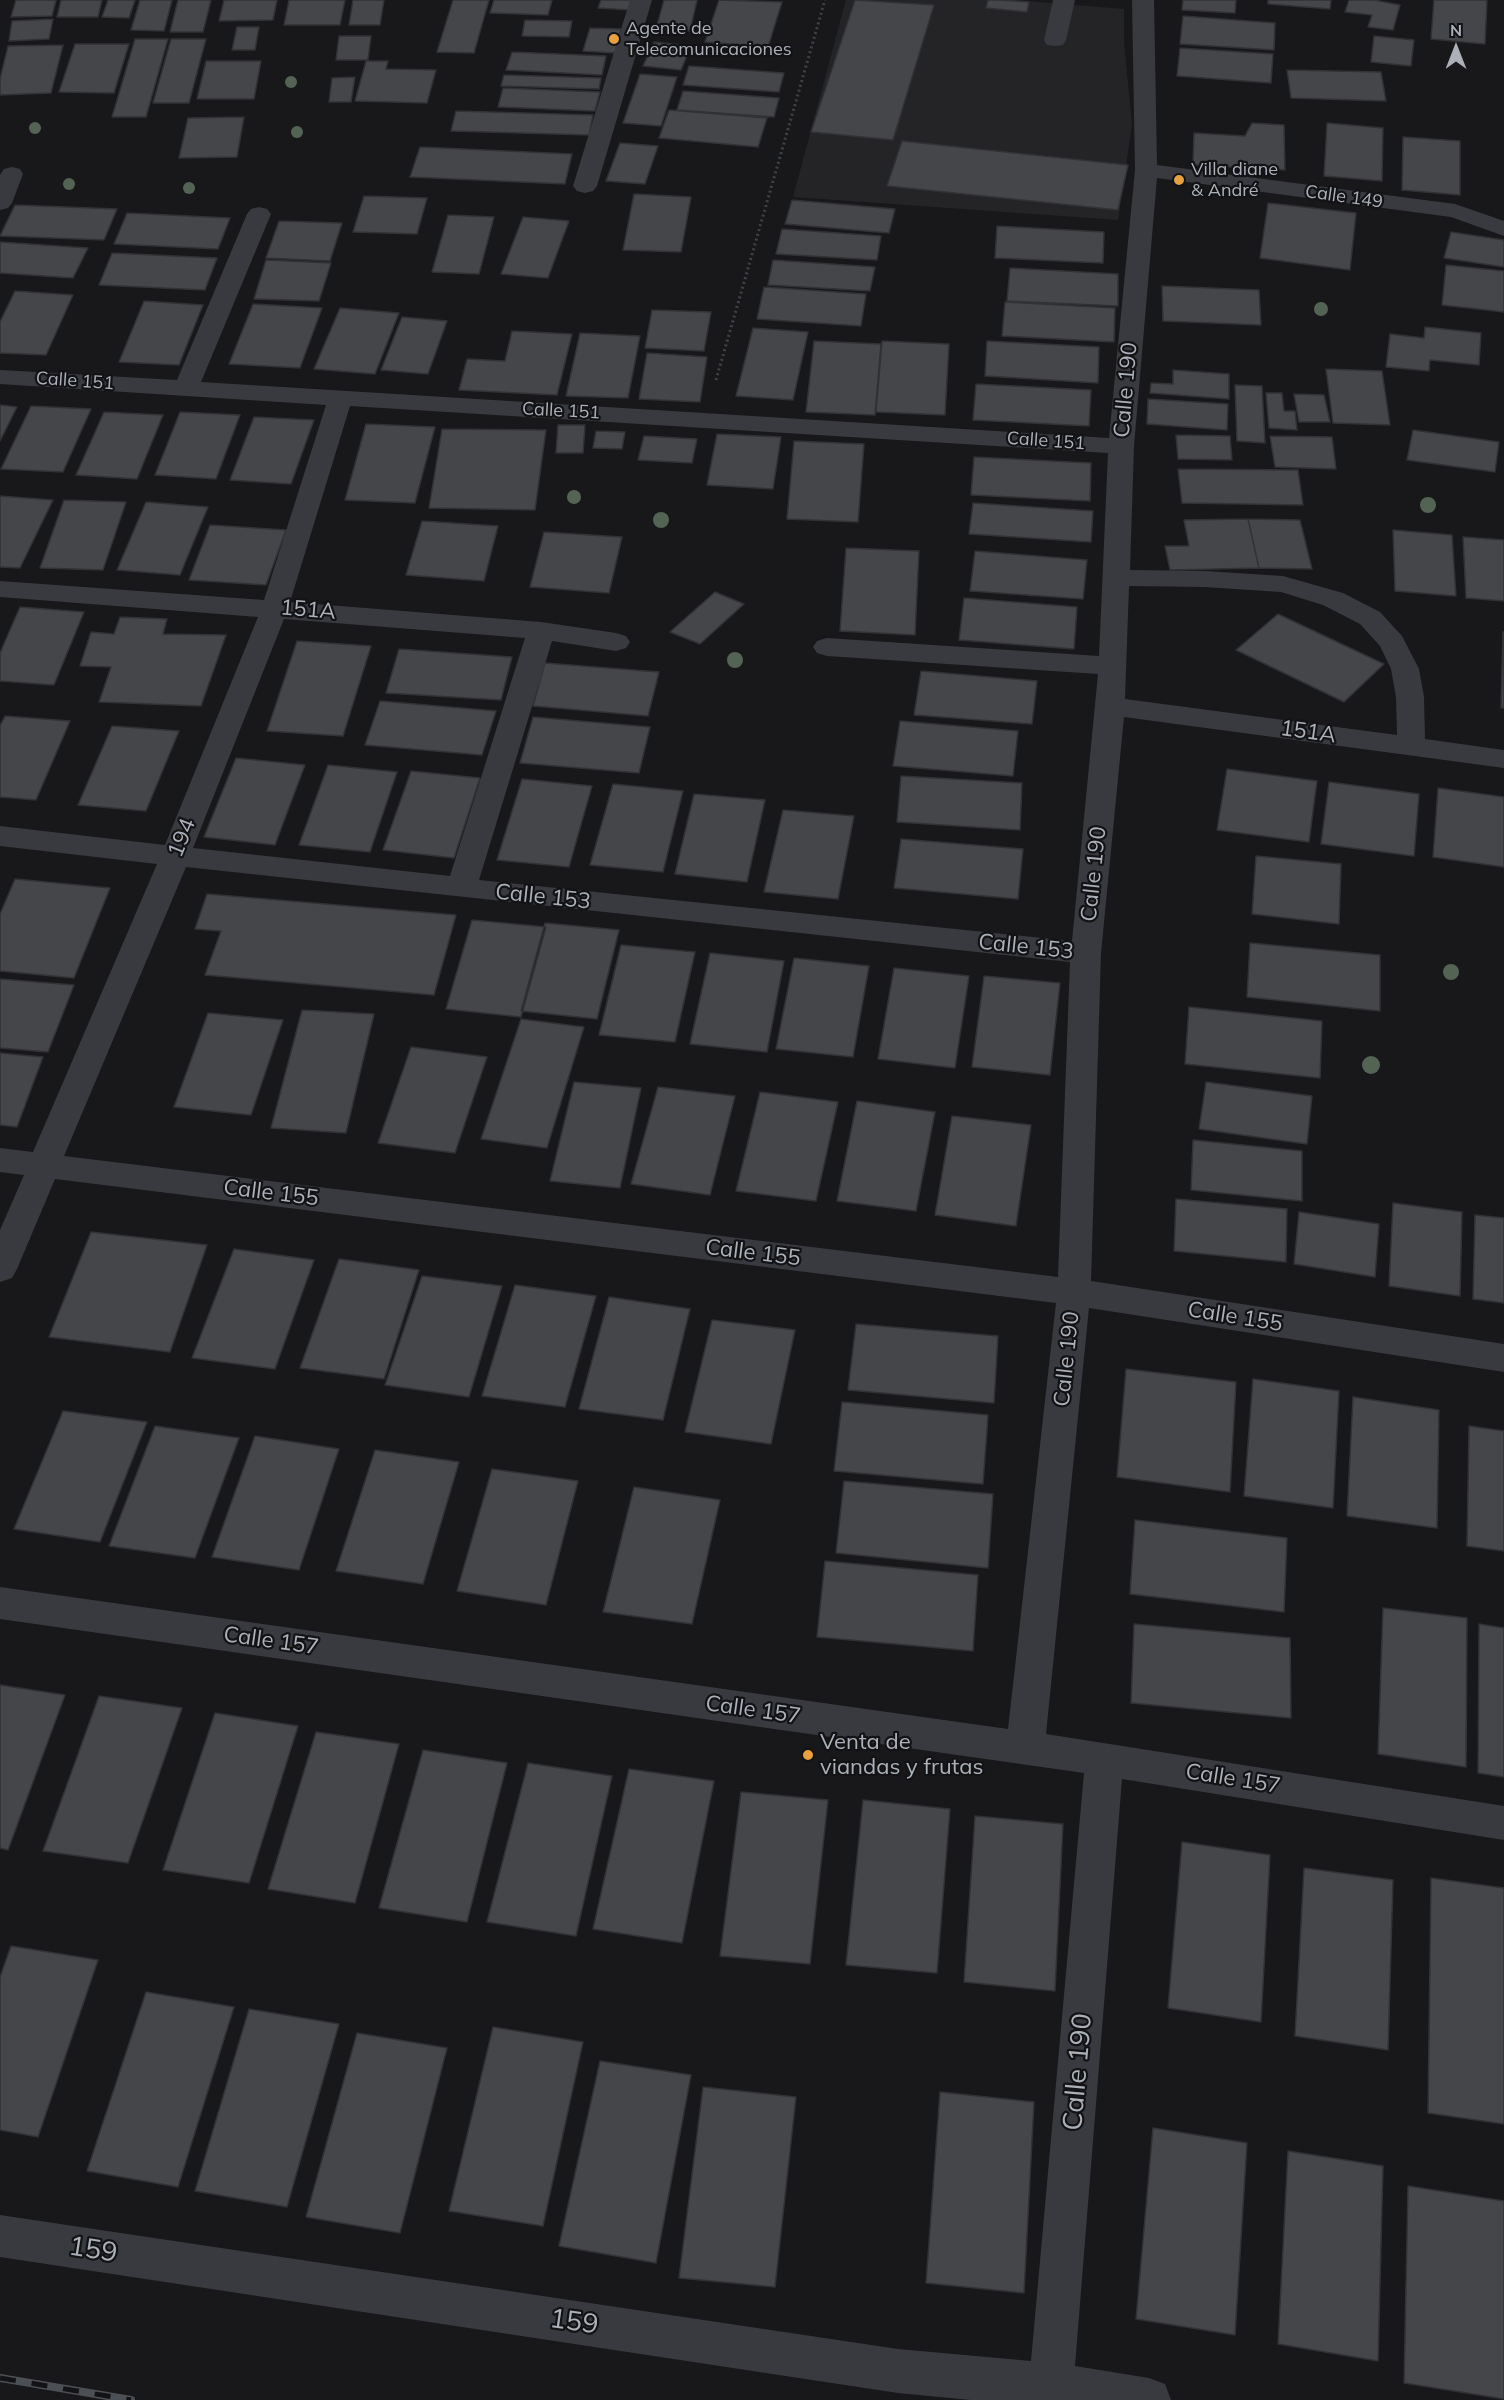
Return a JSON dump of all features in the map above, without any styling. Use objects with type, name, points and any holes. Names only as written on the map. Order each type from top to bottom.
[{"type":"street","points":[[585,186],[641,0]]},
{"type":"street","points":[[1055,40],[1064,0]]},
{"type":"street","name":"Calle 190","points":[[1025,1748],[1074,1292],[1086,953],[1112,706],[1121,446],[1146,170],[1143,0]]},
{"type":"street","name":"Calle 149","points":[[1146,170],[1455,211],[1504,229]]},
{"type":"street","points":[[0,203],[12,174]]},
{"type":"street","points":[[186,388],[258,214]]},
{"type":"street","name":"Calle 151","points":[[0,377],[1121,446]]},
{"type":"street","name":"194","points":[[0,1269],[42,1164],[175,857],[275,607],[340,399]]},
{"type":"street","points":[[1116,578],[1205,579],[1283,584],[1333,599],[1370,618],[1392,642],[1405,669],[1410,697],[1411,746]]},
{"type":"street","name":"151A","points":[[0,588],[275,607],[541,631],[616,642]]},
{"type":"street","points":[[461,888],[541,631]]},
{"type":"street","points":[[827,647],[1114,666]]},
{"type":"street","name":"151A","points":[[1112,706],[1504,759]]},
{"type":"street","name":"Calle 153","points":[[0,836],[461,888],[1086,953]]},
{"type":"street","name":"Calle 155","points":[[0,1160],[1074,1292],[1504,1358]]},
{"type":"street","name":"Calle 157","points":[[0,1603],[1104,1759],[1504,1823]]},
{"type":"street","name":"Calle 190","points":[[1051,2385],[1104,1759]]},
{"type":"street","name":"159","points":[[0,2236],[898,2371],[1051,2385],[1149,2400]]},
{"type":"path","points":[[705,419],[825,0]]},
{"type":"shaded area","points":[[846,0],[1014,0],[1124,9],[1124,42],[1132,125],[1118,220],[793,197]]},
{"type":"building","points":[[16,0],[56,0],[52,16],[11,17]]},
{"type":"building","points":[[61,0],[102,0],[98,17],[57,17]]},
{"type":"building","points":[[108,0],[135,0],[129,18],[102,17]]},
{"type":"building","points":[[140,0],[172,0],[164,31],[131,30]]},
{"type":"building","points":[[178,0],[211,0],[203,32],[170,32]]},
{"type":"building","points":[[224,0],[277,0],[273,20],[219,21]]},
{"type":"building","points":[[289,0],[345,0],[340,25],[284,25]]},
{"type":"building","points":[[353,0],[384,0],[380,25],[349,25]]},
{"type":"building","points":[[453,0],[489,0],[474,53],[437,52]]},
{"type":"building","points":[[494,0],[552,0],[548,15],[490,13]]},
{"type":"building","points":[[601,0],[633,0],[630,10],[598,8]]},
{"type":"building","points":[[664,0],[697,0],[690,31],[656,29]]},
{"type":"building","points":[[719,0],[782,2],[768,47],[705,42]]},
{"type":"building","points":[[855,0],[934,5],[893,140],[811,132]]},
{"type":"building","points":[[988,0],[1029,2],[1027,12],[986,8]]},
{"type":"building","points":[[1183,0],[1236,0],[1235,13],[1182,10]]},
{"type":"building","points":[[1268,0],[1331,0],[1330,9],[1268,4]]},
{"type":"building","points":[[1349,0],[1374,0],[1400,5],[1393,30],[1368,27],[1372,15],[1345,12]]},
{"type":"building","points":[[1434,0],[1487,0],[1485,44],[1431,39]]},
{"type":"building","points":[[1183,16],[1275,23],[1274,50],[1180,44]]},
{"type":"building","points":[[53,19],[49,39],[9,41],[12,21]]},
{"type":"building","points":[[525,20],[572,21],[569,37],[522,36]]},
{"type":"building","points":[[237,27],[259,27],[255,50],[232,50]]},
{"type":"building","points":[[590,28],[621,29],[615,53],[583,51]]},
{"type":"building","points":[[339,36],[371,36],[368,60],[336,60]]},
{"type":"building","points":[[1374,36],[1414,40],[1411,66],[1371,62]]},
{"type":"building","points":[[135,39],[168,39],[146,117],[112,117]]},
{"type":"building","points":[[171,39],[206,39],[189,103],[153,103]]},
{"type":"building","points":[[654,42],[691,46],[681,70],[643,66]]},
{"type":"building","points":[[75,44],[129,44],[114,93],[59,92]]},
{"type":"building","points":[[63,45],[51,93],[0,95],[0,79],[8,46]]},
{"type":"building","points":[[1180,48],[1273,54],[1271,83],[1177,76]]},
{"type":"building","points":[[512,52],[606,56],[602,75],[506,70]]},
{"type":"building","points":[[206,61],[261,61],[254,99],[197,99]]},
{"type":"building","points":[[366,61],[388,61],[386,69],[436,70],[427,103],[355,101]]},
{"type":"building","points":[[689,66],[784,73],[779,92],[683,85]]},
{"type":"building","points":[[1287,70],[1381,72],[1386,101],[1291,98]]},
{"type":"building","points":[[640,74],[677,77],[661,126],[623,123]]},
{"type":"building","points":[[504,75],[601,78],[599,89],[501,86]]},
{"type":"building","points":[[355,77],[351,102],[329,102],[332,78]]},
{"type":"building","points":[[503,88],[600,92],[595,111],[498,107]]},
{"type":"building","points":[[683,91],[779,98],[774,117],[677,110]]},
{"type":"building","points":[[669,110],[767,118],[758,147],[659,138]]},
{"type":"building","points":[[456,111],[593,115],[589,135],[451,131]]},
{"type":"building","points":[[244,117],[237,157],[179,158],[188,118]]},
{"type":"building","points":[[1252,123],[1284,125],[1285,170],[1193,165],[1194,133],[1245,136]]},
{"type":"building","points":[[1327,123],[1383,128],[1382,181],[1324,176]]},
{"type":"building","points":[[1403,137],[1460,141],[1460,195],[1402,190]]},
{"type":"building","points":[[902,141],[1128,165],[1118,210],[887,186]]},
{"type":"building","points":[[620,143],[658,146],[645,184],[606,181]]},
{"type":"building","points":[[420,147],[572,154],[565,184],[410,177]]},
{"type":"building","points":[[634,194],[691,197],[681,252],[623,250]]},
{"type":"building","points":[[364,196],[427,198],[417,234],[353,232]]},
{"type":"building","points":[[792,200],[895,209],[889,233],[785,224]]},
{"type":"building","points":[[1268,203],[1356,213],[1350,270],[1260,258]]},
{"type":"building","points":[[15,205],[117,209],[104,240],[0,236]]},
{"type":"building","points":[[127,213],[230,218],[218,249],[114,244]]},
{"type":"building","points":[[448,215],[494,217],[479,274],[432,272]]},
{"type":"building","points":[[523,217],[569,221],[548,278],[501,274]]},
{"type":"building","points":[[279,221],[342,223],[330,261],[266,258]]},
{"type":"building","points":[[997,226],[1104,232],[1103,263],[995,258]]},
{"type":"building","points":[[782,229],[881,236],[877,260],[776,254]]},
{"type":"building","points":[[1451,232],[1504,240],[1504,267],[1444,258]]},
{"type":"building","points":[[0,242],[88,248],[73,278],[0,273]]},
{"type":"building","points":[[112,253],[217,258],[205,290],[99,285]]},
{"type":"building","points":[[266,260],[331,263],[319,301],[254,299]]},
{"type":"building","points":[[773,260],[875,267],[870,291],[768,285]]},
{"type":"building","points":[[1446,265],[1504,271],[1504,312],[1442,305]]},
{"type":"building","points":[[1010,268],[1118,274],[1118,306],[1007,301]]},
{"type":"building","points":[[1162,286],[1259,290],[1261,325],[1163,321]]},
{"type":"building","points":[[764,287],[866,294],[861,326],[757,319]]},
{"type":"building","points":[[15,291],[73,295],[46,355],[0,353],[0,322]]},
{"type":"building","points":[[144,301],[203,305],[179,365],[119,362]]},
{"type":"building","points":[[1005,302],[1115,308],[1114,342],[1002,336]]},
{"type":"building","points":[[253,304],[322,308],[300,368],[229,364]]},
{"type":"building","points":[[340,308],[399,313],[375,374],[314,369]]},
{"type":"building","points":[[652,310],[711,312],[704,351],[645,348]]},
{"type":"building","points":[[402,317],[447,321],[428,374],[381,370]]},
{"type":"building","points":[[1425,327],[1481,333],[1479,365],[1430,360],[1429,371],[1386,367],[1390,334],[1424,338]]},
{"type":"building","points":[[753,328],[808,332],[793,400],[736,396]]},
{"type":"building","points":[[512,331],[572,334],[557,395],[459,390],[467,359],[505,361]]},
{"type":"building","points":[[580,333],[640,336],[628,398],[566,396]]},
{"type":"building","points":[[814,341],[881,344],[875,415],[806,412]]},
{"type":"building","points":[[882,341],[949,344],[945,415],[876,412]]},
{"type":"building","points":[[987,341],[1099,347],[1098,383],[985,376]]},
{"type":"building","points":[[647,353],[707,357],[700,402],[639,399]]},
{"type":"building","points":[[1326,369],[1382,371],[1390,425],[1333,423]]},
{"type":"building","points":[[1173,370],[1229,374],[1229,399],[1150,393],[1151,383],[1173,384]]},
{"type":"building","points":[[976,384],[1091,390],[1089,426],[973,420]]},
{"type":"building","points":[[1235,385],[1262,386],[1265,443],[1237,441]]},
{"type":"building","points":[[1266,393],[1282,393],[1284,411],[1295,411],[1297,430],[1269,428]]},
{"type":"building","points":[[1294,394],[1324,395],[1330,422],[1299,422]]},
{"type":"building","points":[[1148,399],[1228,404],[1227,430],[1147,424]]},
{"type":"building","points":[[0,405],[17,407],[0,441]]},
{"type":"building","points":[[31,406],[91,409],[63,472],[1,469]]},
{"type":"building","points":[[104,412],[163,415],[137,479],[76,475]]},
{"type":"building","points":[[180,412],[240,415],[216,479],[155,475]]},
{"type":"building","points":[[254,417],[314,420],[291,484],[230,480]]},
{"type":"building","points":[[366,424],[435,427],[415,503],[345,500]]},
{"type":"building","points":[[558,425],[585,425],[583,453],[556,453]]},
{"type":"building","points":[[442,429],[546,430],[535,510],[429,508]]},
{"type":"building","points":[[1413,430],[1499,442],[1495,472],[1407,460]]},
{"type":"building","points":[[596,431],[625,432],[622,449],[593,448]]},
{"type":"building","points":[[717,434],[781,437],[773,489],[707,485]]},
{"type":"building","points":[[1176,435],[1230,436],[1232,460],[1178,459]]},
{"type":"building","points":[[644,436],[697,439],[692,463],[638,460]]},
{"type":"building","points":[[1270,436],[1332,437],[1336,469],[1275,467]]},
{"type":"building","points":[[794,441],[864,444],[858,522],[787,519]]},
{"type":"building","points":[[974,457],[1091,463],[1090,501],[971,495]]},
{"type":"building","points":[[1178,469],[1298,470],[1303,505],[1182,503]]},
{"type":"building","points":[[0,496],[53,500],[20,568],[0,567]]},
{"type":"building","points":[[64,500],[126,502],[103,570],[40,568]]},
{"type":"building","points":[[146,502],[208,507],[180,575],[117,570]]},
{"type":"building","points":[[973,503],[1093,511],[1091,542],[969,534]]},
{"type":"building","points":[[1248,519],[1259,568],[1170,570],[1165,546],[1189,546],[1184,520]]},
{"type":"building","points":[[1248,519],[1300,520],[1312,569],[1259,568]]},
{"type":"building","points":[[422,521],[498,526],[484,581],[406,575]]},
{"type":"building","points":[[210,525],[286,530],[266,585],[189,580]]},
{"type":"building","points":[[1393,530],[1452,535],[1456,596],[1395,591]]},
{"type":"building","points":[[544,532],[622,537],[609,593],[530,587]]},
{"type":"building","points":[[1463,537],[1504,540],[1504,601],[1466,598]]},
{"type":"building","points":[[846,548],[919,551],[915,635],[840,631]]},
{"type":"building","points":[[975,551],[1087,560],[1083,599],[970,591]]},
{"type":"building","points":[[715,592],[744,604],[700,644],[670,632]]},
{"type":"building","points":[[964,598],[1077,607],[1074,649],[959,640]]},
{"type":"building","points":[[20,607],[84,612],[54,685],[0,681],[0,653]]},
{"type":"building","points":[[1278,614],[1384,664],[1344,702],[1236,650]]},
{"type":"building","points":[[120,617],[167,619],[163,634],[226,635],[201,706],[99,702],[111,667],[80,666],[91,632],[114,634]]},
{"type":"building","points":[[1503,632],[1504,708],[1501,708]]},
{"type":"building","points":[[297,641],[371,646],[343,736],[267,731]]},
{"type":"building","points":[[399,649],[512,657],[501,700],[386,693]]},
{"type":"building","points":[[545,663],[659,672],[648,716],[533,706]]},
{"type":"building","points":[[921,671],[1037,681],[1032,724],[914,715]]},
{"type":"building","points":[[380,701],[496,711],[482,755],[365,745]]},
{"type":"building","points":[[5,716],[70,721],[36,800],[0,797],[0,726]]},
{"type":"building","points":[[533,717],[650,727],[639,773],[520,763]]},
{"type":"building","points":[[900,721],[1018,731],[1013,776],[893,766]]},
{"type":"building","points":[[112,726],[179,731],[146,811],[78,805]]},
{"type":"building","points":[[236,758],[305,765],[275,845],[204,837]]},
{"type":"building","points":[[328,765],[397,772],[370,852],[299,845]]},
{"type":"building","points":[[1227,769],[1317,781],[1309,842],[1217,830]]},
{"type":"building","points":[[411,771],[480,778],[454,858],[383,850]]},
{"type":"building","points":[[901,776],[1022,783],[1020,830],[897,822]]},
{"type":"building","points":[[522,779],[592,786],[569,867],[497,860]]},
{"type":"building","points":[[1329,782],[1419,794],[1414,856],[1321,844]]},
{"type":"building","points":[[613,784],[683,791],[663,872],[590,865]]},
{"type":"building","points":[[1438,788],[1504,797],[1504,867],[1433,857]]},
{"type":"building","points":[[694,794],[765,800],[747,882],[675,874]]},
{"type":"building","points":[[783,810],[854,816],[838,899],[764,892]]},
{"type":"building","points":[[901,839],[1023,849],[1018,899],[894,888]]},
{"type":"building","points":[[1256,856],[1341,864],[1339,924],[1252,914]]},
{"type":"building","points":[[15,879],[110,888],[74,978],[0,971],[0,914]]},
{"type":"building","points":[[207,894],[456,915],[434,995],[205,975],[221,931],[195,929]]},
{"type":"building","points":[[472,920],[546,927],[521,1017],[446,1009]]},
{"type":"building","points":[[545,923],[619,930],[597,1019],[521,1011]]},
{"type":"building","points":[[1250,943],[1380,955],[1380,1011],[1247,997]]},
{"type":"building","points":[[621,945],[695,952],[675,1042],[599,1035]]},
{"type":"building","points":[[710,953],[784,961],[767,1052],[690,1044]]},
{"type":"building","points":[[794,958],[869,966],[853,1057],[776,1049]]},
{"type":"building","points":[[894,968],[969,976],[955,1068],[878,1059]]},
{"type":"building","points":[[984,976],[1060,983],[1050,1075],[972,1067]]},
{"type":"building","points":[[0,979],[74,985],[48,1052],[0,1048]]},
{"type":"building","points":[[1189,1007],[1322,1021],[1320,1078],[1185,1064]]},
{"type":"building","points":[[302,1010],[374,1014],[346,1133],[271,1128]]},
{"type":"building","points":[[208,1013],[283,1020],[251,1115],[174,1107]]},
{"type":"building","points":[[521,1019],[584,1027],[547,1148],[481,1139]]},
{"type":"building","points":[[411,1047],[487,1057],[455,1153],[378,1143]]},
{"type":"building","points":[[0,1053],[43,1057],[17,1127],[0,1125]]},
{"type":"building","points":[[574,1082],[641,1088],[620,1188],[550,1181]]},
{"type":"building","points":[[1206,1082],[1312,1096],[1307,1144],[1199,1129]]},
{"type":"building","points":[[658,1087],[735,1096],[710,1195],[631,1184]]},
{"type":"building","points":[[760,1092],[838,1102],[816,1201],[736,1191]]},
{"type":"building","points":[[857,1101],[935,1112],[916,1211],[837,1201]]},
{"type":"building","points":[[952,1116],[1031,1125],[1016,1226],[935,1215]]},
{"type":"building","points":[[1193,1140],[1302,1151],[1302,1201],[1191,1190]]},
{"type":"building","points":[[1176,1199],[1287,1209],[1286,1262],[1174,1251]]},
{"type":"building","points":[[1393,1203],[1462,1212],[1460,1296],[1389,1286]]},
{"type":"building","points":[[1299,1212],[1379,1224],[1375,1277],[1294,1264]]},
{"type":"building","points":[[1475,1215],[1504,1218],[1504,1303],[1473,1299]]},
{"type":"building","points":[[91,1232],[207,1245],[170,1352],[49,1337]]},
{"type":"building","points":[[234,1249],[314,1260],[275,1369],[192,1358]]},
{"type":"building","points":[[339,1259],[419,1270],[384,1379],[300,1368]]},
{"type":"building","points":[[422,1276],[502,1286],[469,1397],[385,1385]]},
{"type":"building","points":[[515,1285],[596,1296],[565,1407],[482,1396]]},
{"type":"building","points":[[609,1297],[690,1309],[663,1420],[579,1409]]},
{"type":"building","points":[[712,1320],[795,1330],[771,1444],[685,1432]]},
{"type":"building","points":[[856,1324],[998,1336],[994,1403],[848,1390]]},
{"type":"building","points":[[1126,1369],[1236,1382],[1230,1492],[1117,1477]]},
{"type":"building","points":[[1253,1379],[1339,1391],[1333,1508],[1244,1496]]},
{"type":"building","points":[[1353,1397],[1439,1410],[1437,1528],[1347,1516]]},
{"type":"building","points":[[842,1402],[988,1415],[983,1484],[834,1471]]},
{"type":"building","points":[[63,1411],[147,1422],[100,1542],[14,1529]]},
{"type":"building","points":[[155,1426],[239,1438],[195,1558],[109,1546]]},
{"type":"building","points":[[1469,1426],[1504,1431],[1504,1551],[1467,1546]]},
{"type":"building","points":[[255,1436],[339,1449],[299,1570],[212,1557]]},
{"type":"building","points":[[375,1450],[459,1462],[423,1584],[336,1571]]},
{"type":"building","points":[[492,1469],[578,1481],[546,1605],[457,1591]]},
{"type":"building","points":[[844,1481],[993,1494],[988,1568],[836,1553]]},
{"type":"building","points":[[634,1487],[720,1500],[692,1624],[603,1612]]},
{"type":"building","points":[[1135,1520],[1287,1538],[1284,1612],[1130,1594]]},
{"type":"building","points":[[825,1561],[978,1575],[973,1651],[817,1637]]},
{"type":"building","points":[[1383,1608],[1467,1618],[1466,1767],[1378,1754]]},
{"type":"building","points":[[1134,1624],[1290,1638],[1291,1718],[1131,1703]]},
{"type":"building","points":[[1479,1624],[1504,1628],[1504,1777],[1478,1773]]},
{"type":"building","points":[[0,1685],[65,1695],[8,1850],[0,1848]]},
{"type":"building","points":[[99,1696],[182,1708],[128,1863],[43,1851]]},
{"type":"building","points":[[215,1713],[298,1726],[249,1883],[163,1870]]},
{"type":"building","points":[[316,1732],[399,1744],[355,1903],[268,1889]]},
{"type":"building","points":[[423,1750],[507,1763],[467,1922],[379,1908]]},
{"type":"building","points":[[528,1763],[612,1776],[576,1936],[487,1922]]},
{"type":"building","points":[[629,1769],[714,1781],[682,1943],[593,1929]]},
{"type":"building","points":[[741,1792],[828,1800],[810,1964],[720,1956]]},
{"type":"building","points":[[863,1800],[950,1809],[937,1973],[846,1965]]},
{"type":"building","points":[[975,1816],[1063,1824],[1055,1991],[964,1982]]},
{"type":"building","points":[[1182,1842],[1270,1855],[1261,2022],[1168,2008]]},
{"type":"building","points":[[1304,1868],[1393,1880],[1388,2050],[1295,2036]]},
{"type":"building","points":[[1431,1878],[1504,1888],[1504,2124],[1428,2113]]},
{"type":"building","points":[[11,1946],[98,1960],[38,2137],[0,2130],[0,1977]]},
{"type":"building","points":[[146,1992],[234,2007],[178,2187],[87,2171]]},
{"type":"building","points":[[249,2009],[339,2024],[287,2207],[195,2191]]},
{"type":"building","points":[[493,2027],[583,2042],[543,2226],[449,2211]]},
{"type":"building","points":[[357,2033],[447,2048],[400,2233],[306,2217]]},
{"type":"building","points":[[600,2061],[691,2075],[656,2263],[559,2246]]},
{"type":"building","points":[[703,2087],[796,2097],[775,2287],[679,2278]]},
{"type":"building","points":[[940,2092],[1034,2102],[1024,2293],[926,2283]]},
{"type":"building","points":[[1153,2128],[1247,2143],[1235,2335],[1136,2319]]},
{"type":"building","points":[[1288,2151],[1383,2166],[1378,2361],[1278,2344]]},
{"type":"building","points":[[1408,2186],[1504,2201],[1504,2399],[1404,2383]]},
{"type":"railway","points":[[0,2378],[131,2400]]},
{"type":"place","name":"Agente de Telecomunicaciones","points":[[614,39]]},
{"type":"place","name":"Villa diane & André","points":[[1179,180]]},
{"type":"place","name":"Venta de viandas y frutas","points":[[808,1755]]}]
